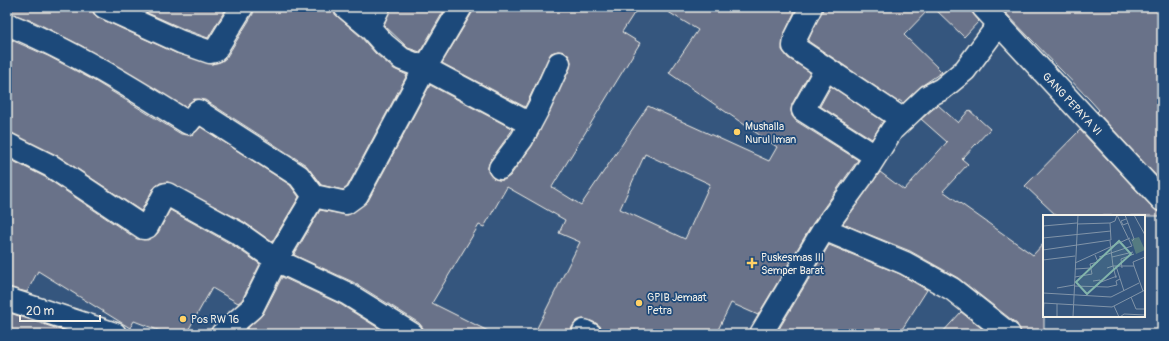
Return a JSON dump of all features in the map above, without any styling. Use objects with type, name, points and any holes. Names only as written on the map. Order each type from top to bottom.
[{"type":"street","points":[[104,7],[181,42],[210,52],[214,51],[242,7]]},
{"type":"street","points":[[345,7],[369,27],[384,44],[402,59],[425,68],[530,124]]},
{"type":"street","points":[[369,27],[379,7]]},
{"type":"street","points":[[7,24],[31,34],[138,92],[188,122],[198,111],[299,176],[314,196],[346,202],[357,195],[425,68],[461,7]]},
{"type":"street","points":[[811,7],[795,39],[794,46],[800,53],[902,119]]},
{"type":"street","name":"GANG PEPAYA VI","points":[[983,7],[1058,90],[1162,200]]},
{"type":"street","points":[[768,331],[824,229],[864,174],[892,130],[928,96],[942,89],[964,70],[999,24]]},
{"type":"street","points":[[500,168],[522,139],[559,63]]},
{"type":"street","points":[[826,69],[804,110],[875,156]]},
{"type":"street","points":[[7,144],[51,166],[144,228],[147,227],[164,195],[167,194],[238,233],[276,260],[346,293],[412,334]]},
{"type":"street","points":[[222,334],[252,308],[276,260],[314,196]]},
{"type":"street","points":[[824,229],[905,263],[952,289],[1009,334]]},
{"type":"street","points":[[7,299],[115,334]]},
{"type":"street","points":[[583,334],[584,331],[590,334]]},
{"type":"building","points":[[7,7],[92,7],[94,14],[99,18],[176,53],[212,64],[226,58],[253,14],[254,7],[333,7],[337,16],[360,36],[376,54],[394,69],[407,75],[347,187],[343,190],[321,185],[306,165],[205,100],[194,99],[185,107],[82,46],[35,22],[7,12]]},
{"type":"building","points":[[134,7],[227,7],[208,38]]},
{"type":"building","points":[[391,7],[446,7],[420,52],[408,48],[384,25]]},
{"type":"building","points":[[473,7],[638,7],[622,32],[640,43],[552,187],[581,205],[648,106],[769,161],[777,147],[669,73],[698,30],[660,7],[797,7],[784,34],[782,50],[788,58],[810,72],[792,104],[792,116],[796,121],[858,160],[813,223],[758,315],[731,303],[716,334],[602,334],[601,327],[596,323],[583,319],[576,322],[572,327],[571,334],[534,334],[580,242],[559,233],[565,220],[507,187],[484,227],[479,225],[432,303],[494,334],[424,334],[423,328],[419,323],[353,282],[294,255],[320,210],[348,215],[368,201],[430,85],[513,129],[490,161],[488,167],[488,172],[493,178],[504,180],[510,176],[532,146],[570,68],[571,62],[569,56],[564,52],[558,51],[551,53],[525,107],[442,63],[472,13]],"holes":[[[645,154],[710,184],[685,239],[620,209]]]},
{"type":"building","points":[[823,7],[931,7],[904,35],[942,72],[920,87],[903,103],[899,100],[898,102],[808,41]]},
{"type":"building","points":[[933,7],[971,7],[974,15],[979,21],[964,37]]},
{"type":"building","points":[[1000,7],[1162,7],[1162,182],[1097,112],[1099,110],[1090,100]]},
{"type":"building","points":[[7,38],[48,56],[93,80],[181,134],[192,135],[201,127],[290,185],[299,197],[272,242],[244,222],[168,182],[160,183],[153,189],[141,211],[58,156],[7,132]]},
{"type":"building","points":[[831,86],[883,121],[872,139],[820,106]]},
{"type":"building","points":[[938,105],[958,123],[969,110],[990,129],[962,159],[968,164],[943,191],[1033,255],[1043,244],[1044,334],[1021,334],[1017,324],[958,278],[910,251],[843,224],[880,172],[904,190],[947,142],[921,119]]},
{"type":"building","points":[[1080,130],[1153,208],[1162,212],[1162,216],[1056,215],[1025,186]]},
{"type":"building","points":[[7,158],[45,177],[137,239],[148,240],[158,233],[170,210],[231,244],[260,264],[242,300],[238,303],[212,288],[186,334],[168,334],[134,321],[130,328],[38,271],[27,292],[7,287]]},
{"type":"building","points":[[829,245],[900,274],[927,290],[899,334],[776,334]]},
{"type":"building","points":[[282,277],[340,304],[388,334],[241,334],[263,314]]},
{"type":"building","points":[[7,312],[70,333],[70,334],[7,334]]},
{"type":"building","points":[[961,312],[989,334],[941,334]]},
{"type":"place","name":"Mushalla Nurul Iman","points":[[737,132]]},
{"type":"place","name":"Puskesmas III Semper Barat","points":[[752,263]]},
{"type":"place","name":"GPIB Jemaat Petra","points":[[639,303]]},
{"type":"place","name":"Pos RW 16","points":[[183,319]]}]
